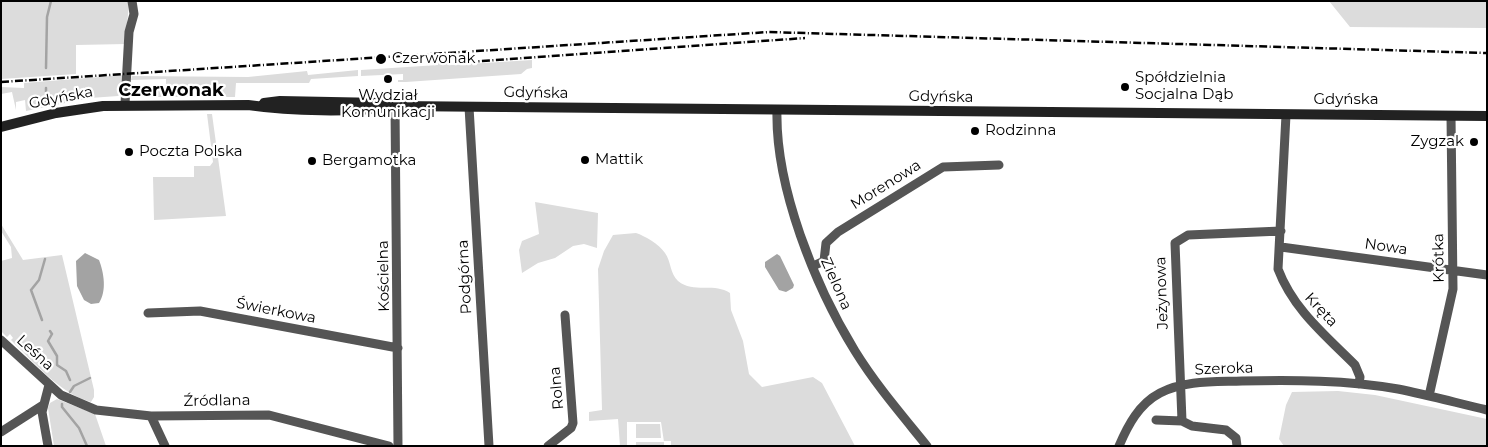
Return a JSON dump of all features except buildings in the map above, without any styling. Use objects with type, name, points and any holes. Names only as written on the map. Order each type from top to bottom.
[{"type":"main road","name":"Gdyńska","points":[[1,127],[66,111],[125,104],[248,105],[268,108],[362,110],[395,106],[1487,116]]},
{"type":"street","points":[[125,104],[129,32],[134,14],[132,1]]},
{"type":"street","name":"Kościelna","points":[[395,106],[398,446]]},
{"type":"street","name":"Podgórna","points":[[469,107],[489,446]]},
{"type":"street","name":"Zielona","points":[[776,110],[777,132],[787,187],[813,266],[830,306],[855,352],[879,387],[927,446]]},
{"type":"street","name":"Kręta","points":[[1286,115],[1281,247],[1278,269],[1286,289],[1312,322],[1355,365],[1360,377],[1359,384]]},
{"type":"street","name":"Krótka","points":[[1429,396],[1453,289],[1450,116]]},
{"type":"street","name":"Morenowa","points":[[813,266],[824,261],[826,243],[838,232],[931,172],[952,166],[999,166]]},
{"type":"street","name":"Jeżynowa","points":[[1182,421],[1179,386],[1175,243],[1188,235],[1281,231]]},
{"type":"street","name":"Nowa","points":[[1281,247],[1487,275]]},
{"type":"street","name":"Świerkowa","points":[[148,313],[200,310],[398,348]]},
{"type":"street","name":"Rolna","points":[[548,446],[571,428],[573,423],[565,315]]},
{"type":"street","name":"Leśna","points":[[1,340],[49,385],[43,405],[43,418],[48,446]]},
{"type":"street","name":"Szeroka","points":[[1119,446],[1133,418],[1145,404],[1158,394],[1179,386],[1211,382],[1274,381],[1359,384]]},
{"type":"street","points":[[1359,384],[1429,396],[1487,410]]},
{"type":"street","name":"Źródlana","points":[[49,385],[75,402],[96,410],[151,416],[269,415],[389,446]]},
{"type":"street","points":[[1,432],[43,405]]},
{"type":"street","points":[[151,416],[165,446]]},
{"type":"street","points":[[1156,420],[1182,421],[1192,426],[1226,430],[1236,438],[1237,446]]},
{"type":"shaded area","points":[[1,1],[128,1],[126,44],[76,45],[76,74],[1,79]]},
{"type":"shaded area","points":[[1329,1],[1487,1],[1487,28],[1350,27]]},
{"type":"shaded area","points":[[532,60],[532,68],[527,69],[521,74],[406,82],[398,82],[398,80],[403,80],[403,74],[361,76],[361,70],[438,65],[438,61],[445,61],[452,65]]},
{"type":"shaded area","points":[[358,70],[358,76],[311,79],[309,83],[236,83],[235,97],[144,97],[130,93],[131,86],[166,85],[166,79],[131,80],[132,76],[248,77],[307,71],[308,75]]},
{"type":"shaded area","points":[[125,75],[122,92],[118,96],[90,98],[26,111],[25,100],[16,102],[16,110],[12,92],[1,94],[1,87],[24,88],[24,83]]},
{"type":"shaded area","points":[[207,114],[212,114],[226,216],[154,220],[153,177],[194,177],[194,166],[210,166],[213,162]]},
{"type":"shaded area","points":[[535,202],[598,213],[597,248],[584,244],[573,246],[555,258],[538,263],[522,273],[519,250],[522,241],[539,234]]},
{"type":"shaded area","points":[[1,224],[23,260],[62,255],[94,390],[94,397],[91,402],[68,392],[38,367],[11,340],[13,338],[10,334],[7,337],[1,331],[1,261],[12,258],[11,247],[1,231]]},
{"type":"shaded area","points":[[636,233],[659,246],[667,256],[673,275],[684,285],[697,288],[717,288],[730,293],[731,310],[743,341],[749,374],[762,387],[813,377],[822,383],[855,446],[671,446],[671,441],[664,442],[661,422],[627,422],[627,446],[620,446],[618,419],[589,421],[589,412],[602,410],[598,269],[604,251],[613,235]]},
{"type":"shaded area","points":[[85,253],[99,260],[101,265],[104,288],[99,303],[91,304],[84,300],[77,286],[76,261]]},
{"type":"shaded area","points":[[777,254],[780,256],[794,285],[793,288],[786,292],[779,290],[765,267],[765,262]]},
{"type":"shaded area","points":[[1338,391],[1375,395],[1487,419],[1487,446],[1284,446],[1279,439],[1286,405],[1292,392]]},
{"type":"shaded area","points":[[57,399],[95,414],[106,446],[54,446],[48,408],[50,403]]},
{"type":"shaded area","points":[[636,424],[660,424],[661,438],[636,438]]},
{"type":"shaded area","points":[[636,442],[664,442],[664,446],[636,446]]},
{"type":"waterway","points":[[46,68],[47,17],[51,1]]},
{"type":"waterway","points":[[46,88],[46,106]]},
{"type":"waterway","points":[[42,320],[31,290],[39,280],[45,259]]},
{"type":"waterway","points":[[50,331],[52,334],[48,341],[57,356],[57,365],[66,371],[70,380]]},
{"type":"waterway","points":[[70,392],[74,386],[90,378]]},
{"type":"waterway","points":[[62,404],[62,407],[79,428],[87,446]]},
{"type":"railway","points":[[1,82],[769,32],[1487,53]]},
{"type":"railway","points":[[454,63],[805,38]]},
{"type":"place","name":"Czerwonak","points":[[381,59]]},
{"type":"place","name":"Wydział Komunikacji","points":[[388,79]]},
{"type":"place","name":"Spółdzielnia Socjalna Dąb","points":[[1125,87]]},
{"type":"place","name":"Rodzinna","points":[[975,131]]},
{"type":"place","name":"Zygzak","points":[[1474,142]]},
{"type":"place","name":"Poczta Polska","points":[[129,152]]},
{"type":"place","name":"Mattik","points":[[585,160]]},
{"type":"place","name":"Bergamotka","points":[[312,161]]},
{"type":"district","name":"Czerwonak","points":[[171,91]]}]
